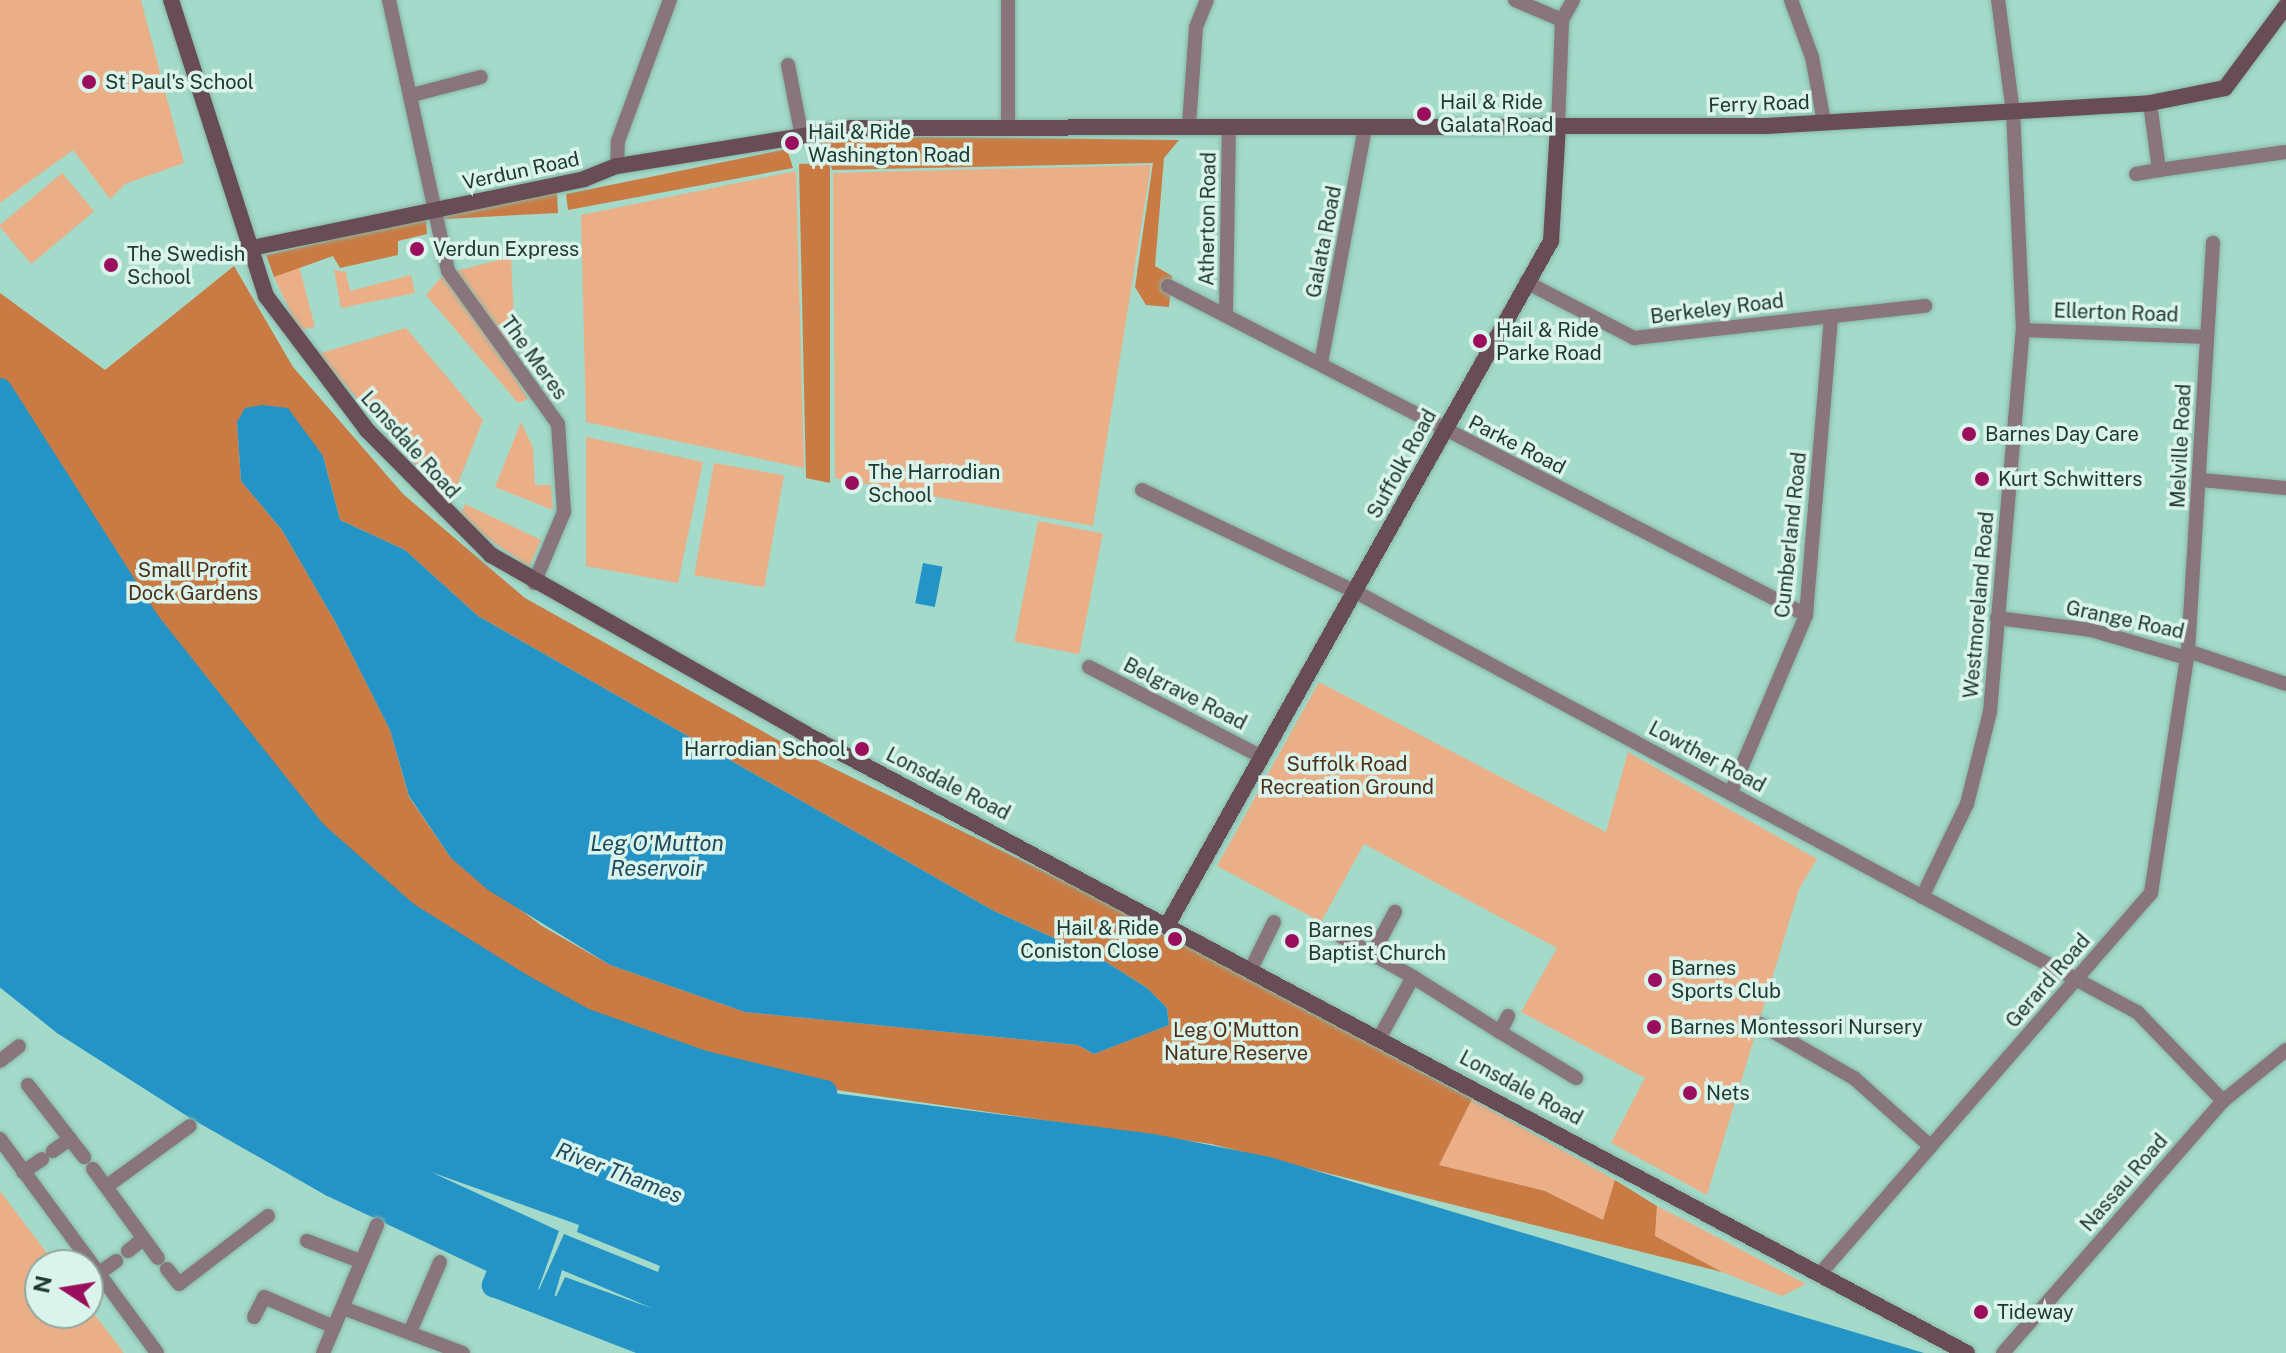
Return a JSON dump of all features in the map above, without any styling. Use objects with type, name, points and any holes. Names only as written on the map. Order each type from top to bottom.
[{"type":"street","name":"Lonsdale Road","points":[[171,0],[247,249],[287,332],[367,430],[471,539],[534,583],[1381,1035],[1967,1353]]},
{"type":"street","name":"The Meres","points":[[389,0],[437,209],[448,271],[558,424],[564,512],[534,583]]},
{"type":"street","points":[[617,166],[618,141],[670,0]]},
{"type":"street","points":[[1008,0],[1008,126]]},
{"type":"street","points":[[1189,125],[1196,27],[1207,0]]},
{"type":"street","points":[[1515,0],[1562,20]]},
{"type":"street","name":"Suffolk Road","points":[[1169,922],[1557,224],[1562,20],[1573,0]]},
{"type":"street","points":[[1791,0],[1824,122]]},
{"type":"street","name":"Westmoreland Road","points":[[1922,897],[1982,758],[2023,330],[2013,112],[1998,0]]},
{"type":"street","name":"Ferry Road","points":[[1189,125],[1365,129],[1824,122],[2150,103],[2225,88],[2286,6]]},
{"type":"street","points":[[788,65],[802,137]]},
{"type":"street","points":[[412,95],[481,77]]},
{"type":"street","points":[[2150,103],[2159,170]]},
{"type":"street","name":"Verdun Road","points":[[247,249],[437,209],[617,166],[865,127],[1189,125]]},
{"type":"street","name":"Atherton Road","points":[[1226,313],[1229,126]]},
{"type":"street","name":"Galata Road","points":[[1321,363],[1365,129]]},
{"type":"street","points":[[2136,174],[2286,152]]},
{"type":"street","name":"Melville Road","points":[[2187,655],[2201,480],[2213,243]]},
{"type":"street","name":"Berkeley Road","points":[[1526,282],[1634,338],[1925,306]]},
{"type":"street","name":"Parke Road","points":[[1168,286],[1226,313],[1444,430],[1806,615]]},
{"type":"street","name":"Cumberland Road","points":[[1731,792],[1806,615],[1831,316]]},
{"type":"street","name":"Ellerton Road","points":[[2023,330],[2207,337]]},
{"type":"street","points":[[2201,480],[2286,488]]},
{"type":"street","name":"Lowther Road","points":[[1142,490],[1354,591],[2137,1012],[2223,1101]]},
{"type":"street","name":"Grange Road","points":[[1997,618],[2091,630],[2286,684]]},
{"type":"street","name":"Gerard Road","points":[[1819,1275],[2151,893],[2187,655]]},
{"type":"street","name":"Belgrave Road","points":[[1089,667],[1262,757]]},
{"type":"street","points":[[1372,955],[1395,912]]},
{"type":"street","points":[[1252,967],[1274,922]]},
{"type":"street","points":[[1335,933],[1413,977],[1576,1078]]},
{"type":"street","points":[[1381,1035],[1413,977]]},
{"type":"street","points":[[1500,1032],[1508,1016]]},
{"type":"street","points":[[1760,1024],[1854,1078],[1930,1146]]},
{"type":"street","points":[[0,1061],[19,1046]]},
{"type":"street","name":"Nassau Road","points":[[2003,1353],[2223,1101],[2286,1050]]},
{"type":"street","points":[[28,1085],[179,1284],[268,1216]]},
{"type":"street","points":[[107,1186],[190,1126]]},
{"type":"street","points":[[0,1139],[81,1249]]},
{"type":"street","points":[[23,1172],[70,1139]]},
{"type":"street","points":[[323,1353],[377,1225]]},
{"type":"street","points":[[104,1269],[143,1239]]},
{"type":"street","points":[[307,1241],[360,1261]]},
{"type":"street","points":[[410,1332],[440,1262]]},
{"type":"street","points":[[104,1280],[157,1353]]},
{"type":"street","points":[[254,1317],[264,1297],[334,1327]]},
{"type":"street","points":[[343,1308],[463,1353]]},
{"type":"green space","name":"St Paul's School","points":[[0,0],[141,0],[184,163],[125,184],[110,199],[73,150],[0,203]]},
{"type":"green space","points":[[844,136],[1179,140],[1164,158],[1155,266],[1172,276],[1169,307],[1146,305],[1135,287],[1153,163],[832,170],[830,161],[810,155],[812,145]]},
{"type":"green space","points":[[787,149],[793,168],[568,210],[566,194]]},
{"type":"green space","points":[[830,163],[830,483],[806,478],[799,164]]},
{"type":"green space","points":[[1151,165],[1093,526],[835,478],[833,173]]},
{"type":"green space","points":[[796,171],[804,468],[586,422],[581,215]]},
{"type":"green space","points":[[62,173],[94,211],[31,264],[0,225]]},
{"type":"green space","points":[[557,193],[558,213],[440,219],[439,199]]},
{"type":"green space","points":[[426,218],[427,234],[398,241],[398,255],[340,268],[333,256],[274,277],[266,255]]},
{"type":"green space","points":[[511,257],[515,340],[500,352],[528,399],[518,403],[426,295],[444,274]]},
{"type":"green space","points":[[234,266],[293,367],[403,494],[525,598],[796,750],[1107,902],[1472,1099],[1439,1165],[1545,1191],[1603,1220],[1615,1180],[1657,1206],[1655,1236],[1722,1272],[1211,1144],[767,1080],[584,1020],[465,954],[314,832],[225,725],[147,621],[0,390],[0,293],[105,370]],"holes":[[[237,422],[323,456],[340,520],[405,550],[478,616],[994,911],[1103,960],[1147,988],[1167,1008],[1169,1025],[1094,1054],[1078,1045],[745,1012],[610,965],[542,926],[451,858],[409,797],[390,730],[336,623],[282,530],[241,481]]]},
{"type":"green space","points":[[299,266],[315,327],[299,330],[274,277]]},
{"type":"green space","points":[[334,270],[346,272],[350,291],[411,275],[415,293],[341,308]]},
{"type":"green space","points":[[406,328],[483,420],[450,504],[318,354]]},
{"type":"green space","points":[[521,422],[533,448],[535,485],[551,485],[553,510],[495,487]]},
{"type":"green space","points":[[586,437],[703,462],[678,583],[586,566]]},
{"type":"green space","points":[[714,463],[784,475],[764,588],[694,575]]},
{"type":"green space","points":[[465,504],[541,540],[529,567],[459,518]]},
{"type":"green space","points":[[1038,521],[1103,534],[1079,654],[1015,642]]},
{"type":"green space","name":"Suffolk Road Recreation Ground","points":[[1319,682],[1606,832],[1628,752],[1817,859],[1799,889],[1707,1195],[1611,1143],[1645,1078],[1521,1012],[1557,948],[1364,844],[1321,922],[1217,866]]},
{"type":"green space","points":[[1472,1099],[1615,1180],[1604,1221],[1545,1191],[1438,1165]]},
{"type":"green space","points":[[0,1191],[44,1249],[24,1249],[24,1329],[104,1327],[124,1353],[0,1353]]},
{"type":"green space","points":[[1657,1206],[1806,1284],[1782,1296],[1722,1272],[1655,1236]]},
{"type":"water","name":"River Thames","points":[[0,390],[147,621],[314,832],[407,914],[584,1020],[705,1063],[825,1092],[1154,1134],[1270,1157],[1924,1353],[710,1353],[700,1346],[697,1353],[669,1353],[494,1285],[502,1265],[332,1185],[197,1108],[65,1024],[0,972]]},
{"type":"water","name":"Leg O'Mutton Reservoir","points":[[262,405],[288,408],[323,456],[340,520],[405,550],[478,616],[994,911],[1103,960],[1147,988],[1167,1008],[1169,1025],[1094,1054],[1078,1045],[745,1012],[610,965],[488,890],[451,858],[409,796],[390,730],[336,623],[282,530],[241,481],[237,422],[245,408]]},
{"type":"water","points":[[923,563],[943,567],[935,607],[915,603]]},
{"type":"pier","points":[[431,1172],[579,1225],[577,1232],[660,1266],[658,1272],[564,1234],[534,1301],[559,1231]]},
{"type":"pier","points":[[562,1270],[654,1309],[565,1277],[551,1308]]},
{"type":"waterway","points":[[0,390],[147,621],[314,832],[407,914],[524,987],[584,1020],[705,1063],[825,1092],[829,1122]]},
{"type":"waterway","points":[[0,972],[65,1024],[197,1108],[332,1185],[502,1265],[494,1285],[669,1353]]},
{"type":"waterway","points":[[697,1353],[700,1346],[710,1353]]},
{"type":"place","name":"St Paul's School","points":[[89,82]]},
{"type":"place","name":"Hail & Ride Galata Road","points":[[1424,114]]},
{"type":"place","name":"Hail & Ride Washington Road","points":[[792,143]]},
{"type":"place","name":"Verdun Express","points":[[417,249]]},
{"type":"place","name":"The Swedish School","points":[[111,265]]},
{"type":"place","name":"Hail & Ride Parke Road","points":[[1480,341]]},
{"type":"place","name":"Barnes Day Care","points":[[1969,434]]},
{"type":"place","name":"Kurt Schwitters","points":[[1982,479]]},
{"type":"place","name":"The Harrodian School","points":[[852,483]]},
{"type":"place","name":"Harrodian School","points":[[862,749]]},
{"type":"place","name":"Hail & Ride Coniston Close","points":[[1175,939]]},
{"type":"place","name":"Barnes Baptist Church","points":[[1292,941]]},
{"type":"place","name":"Barnes Sports Club","points":[[1655,980]]},
{"type":"place","name":"Barnes Montessori Nursery","points":[[1654,1027]]},
{"type":"place","name":"Nets","points":[[1690,1093]]},
{"type":"place","name":"Tideway","points":[[1981,1312]]},
{"type":"park label","name":"Small Profit Dock Gardens","points":[[193,582]]},
{"type":"park label","name":"Leg O'Mutton Nature Reserve","points":[[1236,1042]]}]
